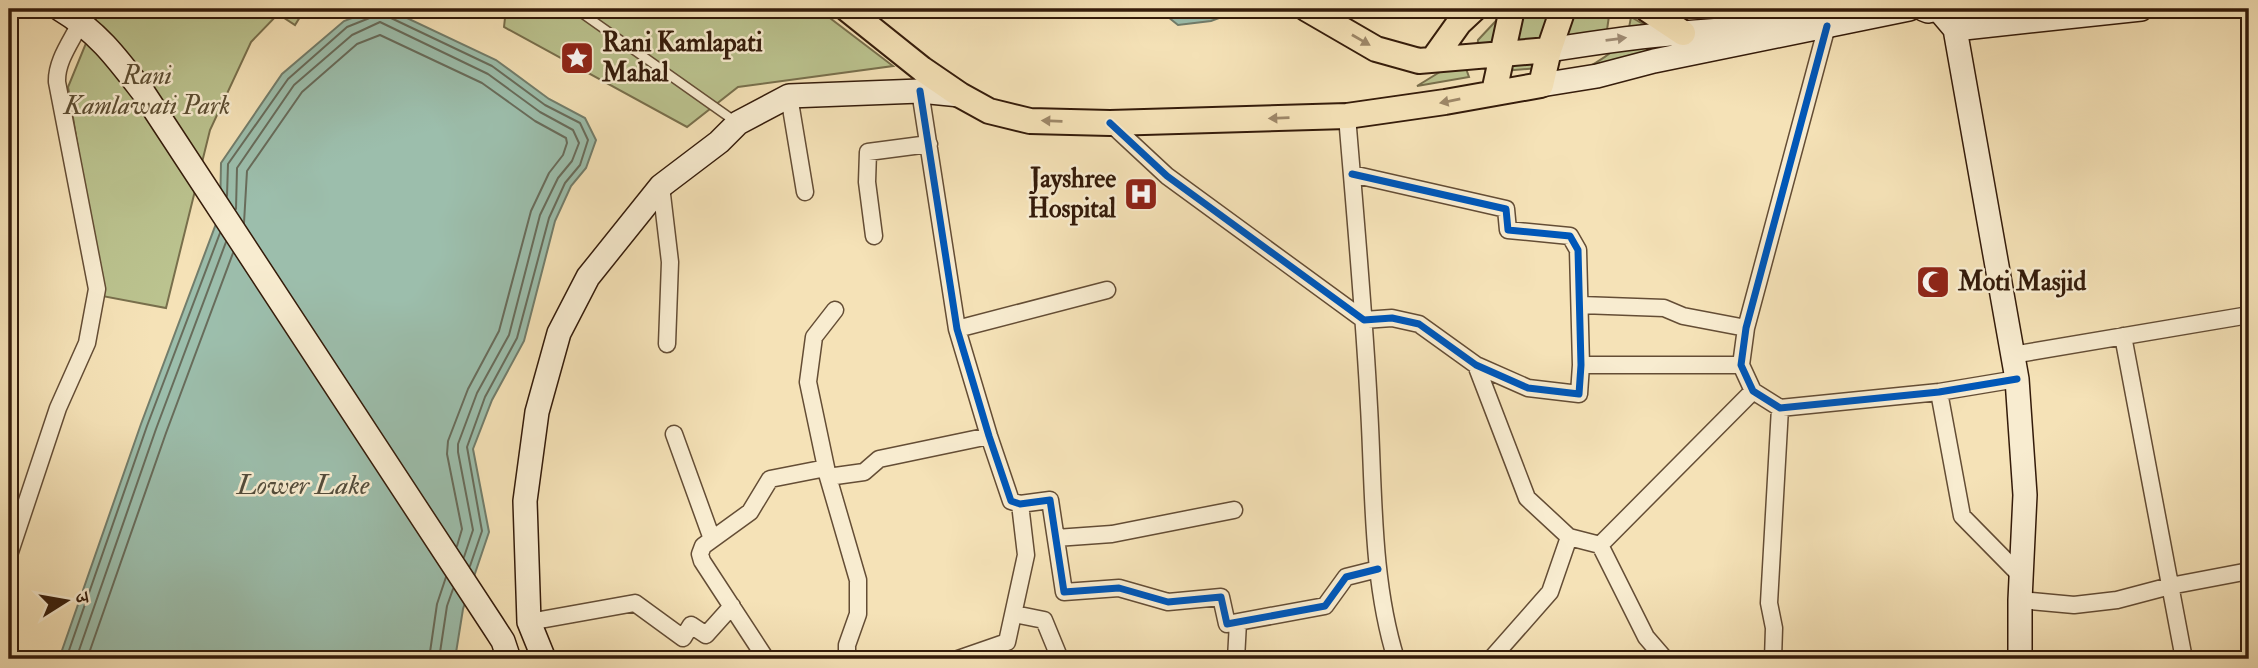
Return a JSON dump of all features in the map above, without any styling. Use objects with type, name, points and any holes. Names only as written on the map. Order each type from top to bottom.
[{"type":"main road","points":[[60,9],[84,15],[143,92],[503,641],[509,659]]},
{"type":"main road","points":[[847,9],[922,69],[989,111],[1030,121],[1111,123],[1348,116],[1597,76],[1823,17],[1909,9]]},
{"type":"main road","points":[[1307,9],[1377,49],[1426,59],[1549,50],[1618,39],[1737,29],[1807,14],[1823,17]]},
{"type":"main road","points":[[1426,59],[1474,9]]},
{"type":"main road","points":[[1494,92],[1512,9]]},
{"type":"main road","points":[[1541,85],[1563,9]]},
{"type":"main road","points":[[1647,9],[1683,33]]},
{"type":"main road","points":[[1923,9],[1938,9],[1955,29],[2017,379],[2025,495],[2020,659]]},
{"type":"main road","points":[[1955,29],[2141,9]]},
{"type":"main road","points":[[544,659],[529,622],[525,500],[537,412],[559,333],[588,277],[661,186],[719,142],[738,123],[789,96],[920,90],[960,95]]},
{"type":"street","points":[[9,555],[58,408],[87,343],[97,289],[57,82],[59,64],[84,15]]},
{"type":"street","points":[[1823,17],[1746,328],[1741,365],[1753,391],[1780,408],[1939,392],[2017,379]]},
{"type":"street","points":[[920,90],[957,329],[1011,501],[1020,504],[1050,500],[1065,592],[1119,588],[1168,603],[1222,597],[1227,624],[1325,606],[1346,577],[1378,569]]},
{"type":"street","points":[[789,96],[805,192]]},
{"type":"street","points":[[1348,116],[1364,320],[1378,569],[1387,631],[1396,659]]},
{"type":"street","points":[[1111,123],[1167,176],[1364,320],[1392,318],[1419,324],[1476,365],[1528,388],[1579,394],[1581,305],[1578,250],[1570,236],[1508,230],[1506,209],[1352,174]]},
{"type":"street","points":[[874,236],[867,182],[868,152],[929,144]]},
{"type":"street","points":[[661,186],[670,262],[667,344]]},
{"type":"street","points":[[957,329],[1107,289]]},
{"type":"street","points":[[1581,305],[1664,308],[1684,316],[1746,328]]},
{"type":"street","points":[[835,310],[814,337],[808,382],[827,472],[858,580],[858,614],[847,645],[847,659]]},
{"type":"street","points":[[2012,355],[2249,315]]},
{"type":"street","points":[[2123,336],[2184,659]]},
{"type":"street","points":[[1476,365],[1527,498],[1569,537],[1600,545],[1646,637],[1665,659]]},
{"type":"street","points":[[1581,365],[1741,365]]},
{"type":"street","points":[[1600,545],[1753,391]]},
{"type":"street","points":[[1939,392],[1962,516],[2022,577]]},
{"type":"street","points":[[1773,659],[1774,628],[1769,603],[1780,408]]},
{"type":"street","points":[[674,434],[712,539]]},
{"type":"street","points":[[766,659],[700,554],[703,546],[750,512],[770,479],[827,472],[864,472],[879,459],[989,436]]},
{"type":"street","points":[[1012,659],[1007,642],[1026,555],[1020,504]]},
{"type":"street","points":[[1056,538],[1112,534],[1234,510]]},
{"type":"street","points":[[1491,659],[1550,593],[1569,537]]},
{"type":"street","points":[[2020,600],[2074,605],[2116,600],[2170,586],[2249,571]]},
{"type":"street","points":[[529,622],[635,603],[683,638],[691,625],[706,635],[732,606]]},
{"type":"street","points":[[1014,614],[1044,620],[1060,659]]},
{"type":"street","points":[[1236,659],[1238,622]]},
{"type":"street","points":[[958,659],[1007,642]]},
{"type":"lane","points":[[576,9],[738,123]]},
{"type":"green space","name":"Rani Kamlawati Park","points":[[100,9],[305,9],[295,25],[278,14],[251,42],[210,130],[166,308],[102,296],[68,87]]},
{"type":"green space","points":[[506,9],[818,9],[893,66],[738,87],[687,127],[504,27]]},
{"type":"green space","points":[[1507,9],[1610,9],[1607,30],[1592,46],[1539,68],[1503,71],[1477,52],[1478,40]]},
{"type":"green space","points":[[1631,17],[1667,38],[1693,44],[1580,72],[1620,44]]},
{"type":"green space","points":[[1459,49],[1469,77],[1417,86],[1443,70]]},
{"type":"water","name":"Lower Lake","points":[[376,9],[388,9],[496,60],[549,99],[585,118],[596,140],[586,168],[571,186],[555,221],[524,341],[492,400],[473,449],[489,532],[463,609],[455,659],[59,659],[141,424],[220,213],[221,163],[282,74],[344,21]]},
{"type":"water","points":[[1158,9],[1243,9],[1211,21],[1178,25]]},
{"type":"cycle path","points":[[1827,26],[1746,328],[1741,365],[1753,391],[1780,408],[1939,392],[2017,379]]},
{"type":"cycle path","points":[[920,91],[957,329],[1011,501],[1020,504],[1050,500],[1064,592],[1119,588],[1168,602],[1221,597],[1227,624],[1325,606],[1346,577],[1378,569]]},
{"type":"cycle path","points":[[1110,123],[1167,176],[1364,320],[1392,318],[1419,324],[1476,365],[1528,388],[1579,394],[1581,365],[1578,250],[1570,236],[1508,230],[1506,209],[1352,174]]},
{"type":"place","name":"Rani Kamlapati Mahal","points":[[577,58]]},
{"type":"place","name":"Jayshree Hospital","points":[[1141,194]]},
{"type":"place","name":"Moti Masjid","points":[[1933,282]]}]
